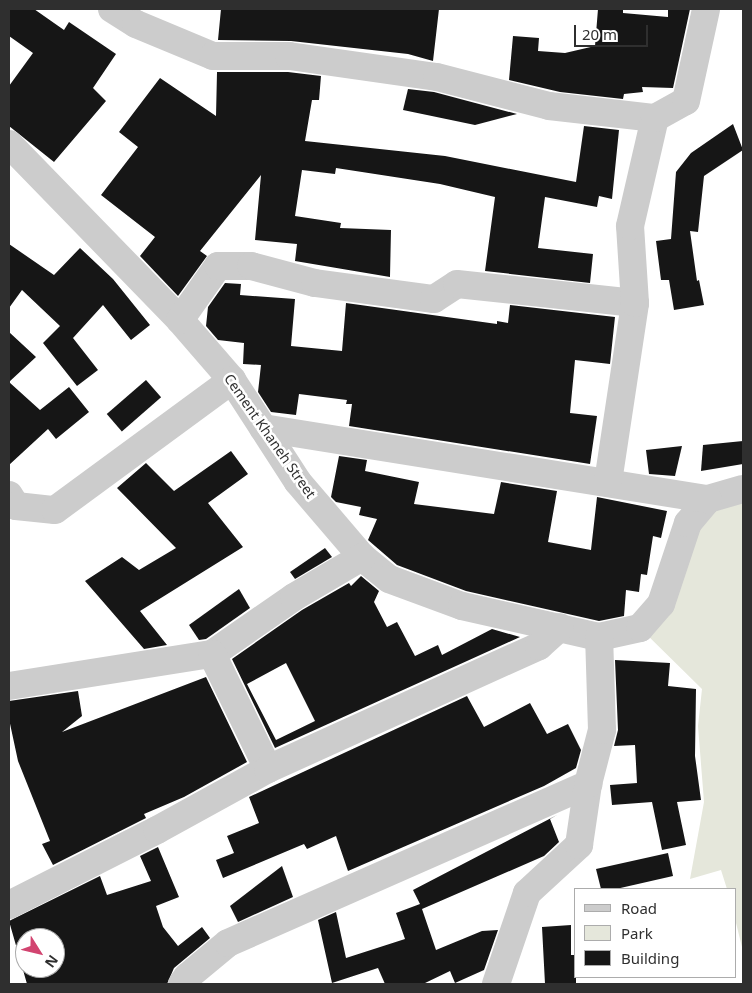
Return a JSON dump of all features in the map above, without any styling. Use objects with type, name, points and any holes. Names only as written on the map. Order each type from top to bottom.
[{"type":"street","points":[[112,9],[136,24],[213,56],[289,56],[437,77],[549,106],[654,118],[686,101],[706,9]]},
{"type":"street","points":[[608,482],[635,303],[630,226],[654,118]]},
{"type":"street","name":"Cement Khaneh Street","points":[[9,144],[180,320],[232,380],[298,482],[362,557],[389,579],[462,606],[599,637],[640,628],[662,604],[688,523],[708,499]]},
{"type":"street","points":[[180,320],[218,266],[251,266],[315,283],[434,299],[457,284],[635,303]]},
{"type":"street","points":[[9,495],[16,506],[55,510],[232,380]]},
{"type":"street","points":[[263,428],[708,499],[743,490]]},
{"type":"street","points":[[9,686],[212,654],[294,597],[362,557]]},
{"type":"street","points":[[9,905],[157,830],[268,769],[539,646],[560,627]]},
{"type":"street","points":[[496,984],[526,893],[579,845],[588,784],[602,730],[599,637]]},
{"type":"street","points":[[212,654],[268,769]]},
{"type":"street","points":[[182,984],[186,976],[228,943],[588,784]]},
{"type":"green space","points":[[743,489],[743,951],[737,927],[737,888],[727,888],[721,870],[690,879],[704,802],[698,726],[702,689],[640,628],[688,523]]},
{"type":"building","points":[[9,9],[34,9],[64,30],[69,22],[116,54],[93,88],[106,101],[54,162],[9,126],[9,86],[33,53],[9,36]]},
{"type":"building","points":[[221,9],[439,9],[433,61],[408,54],[291,41],[218,40]]},
{"type":"building","points":[[598,9],[623,9],[623,13],[668,17],[668,9],[690,9],[673,88],[642,87],[643,92],[624,94],[623,99],[560,92],[509,80],[513,36],[539,38],[538,51],[565,53],[595,46]]},
{"type":"building","points":[[217,72],[288,72],[321,76],[319,100],[312,100],[305,141],[445,156],[576,182],[584,126],[619,130],[612,199],[599,196],[597,207],[545,197],[538,248],[593,254],[590,283],[485,271],[495,197],[440,184],[336,168],[335,174],[302,170],[295,216],[341,223],[340,228],[391,230],[390,277],[295,261],[297,244],[255,240],[261,175],[200,251],[207,256],[178,296],[140,256],[155,237],[101,195],[138,147],[119,132],[160,78],[216,116]]},
{"type":"building","points":[[408,89],[434,92],[517,114],[475,125],[403,110]]},
{"type":"building","points":[[733,124],[743,150],[704,176],[698,232],[690,231],[697,281],[699,280],[704,305],[674,310],[669,280],[661,280],[656,241],[671,239],[676,172],[691,153]]},
{"type":"building","points":[[9,244],[54,275],[80,248],[113,279],[150,325],[131,340],[103,305],[73,338],[98,370],[77,386],[43,343],[60,326],[22,290],[9,308]]},
{"type":"building","points":[[225,283],[241,284],[240,295],[295,299],[291,346],[342,351],[346,303],[497,324],[497,321],[508,323],[510,305],[615,317],[610,364],[575,360],[570,413],[597,416],[590,464],[349,426],[352,404],[346,404],[347,400],[299,394],[296,415],[271,412],[258,392],[261,365],[243,364],[244,343],[218,340],[206,326],[208,307]]},
{"type":"building","points":[[9,332],[36,357],[9,382]]},
{"type":"building","points":[[146,380],[161,397],[122,431],[107,414]]},
{"type":"building","points":[[9,382],[40,410],[69,387],[89,412],[56,439],[48,429],[9,465]]},
{"type":"building","points":[[743,441],[743,464],[701,471],[703,445]]},
{"type":"building","points":[[682,446],[675,476],[649,474],[646,450]]},
{"type":"building","points":[[231,451],[248,474],[208,503],[243,547],[140,611],[167,645],[144,649],[85,581],[122,557],[139,570],[176,548],[117,488],[146,463],[174,491]]},
{"type":"building","points":[[339,456],[367,460],[365,471],[419,482],[414,504],[494,514],[501,482],[557,491],[548,542],[591,550],[597,497],[667,511],[661,538],[653,536],[647,575],[641,574],[639,592],[626,590],[624,616],[599,621],[466,591],[397,565],[368,540],[377,519],[359,515],[361,507],[336,502],[331,497]]},
{"type":"building","points":[[325,548],[332,557],[295,579],[290,572]]},
{"type":"building","points":[[361,576],[379,591],[374,602],[387,627],[397,622],[415,656],[438,645],[442,655],[492,629],[520,637],[275,748],[232,659],[302,610],[349,583],[351,586]],"holes":[[[286,663],[315,721],[276,740],[247,684]]]},
{"type":"building","points":[[239,589],[250,608],[206,639],[199,640],[189,625]]},
{"type":"building","points":[[615,660],[670,663],[668,686],[696,689],[695,756],[701,800],[677,802],[686,845],[662,850],[652,802],[612,805],[610,785],[637,783],[635,745],[614,746],[618,730]]},
{"type":"building","points":[[206,677],[247,762],[184,797],[144,814],[146,818],[53,865],[42,844],[50,841],[18,761],[9,719],[9,701],[78,691],[82,716],[62,732]]},
{"type":"building","points":[[467,696],[484,727],[530,703],[547,734],[568,724],[581,750],[576,768],[544,786],[348,871],[336,836],[307,849],[304,844],[223,878],[216,860],[234,853],[227,836],[259,823],[249,797]]},
{"type":"building","points":[[557,815],[550,819],[559,842],[544,856],[422,909],[436,950],[482,931],[498,930],[484,970],[455,983],[450,971],[423,984],[385,984],[378,968],[332,983],[318,920],[336,912],[346,958],[405,939],[396,913],[420,904],[413,890]]},
{"type":"building","points":[[158,847],[179,897],[156,906],[163,927],[178,946],[202,927],[210,938],[174,968],[167,984],[27,984],[25,978],[65,978],[65,928],[15,928],[15,942],[9,921],[100,876],[107,895],[151,881],[140,856]]},
{"type":"building","points":[[668,853],[673,876],[620,888],[601,888],[596,869]]},
{"type":"building","points":[[282,866],[293,897],[238,922],[230,906]]},
{"type":"building","points":[[571,925],[571,955],[574,955],[574,978],[576,978],[576,984],[545,984],[542,927]]}]
